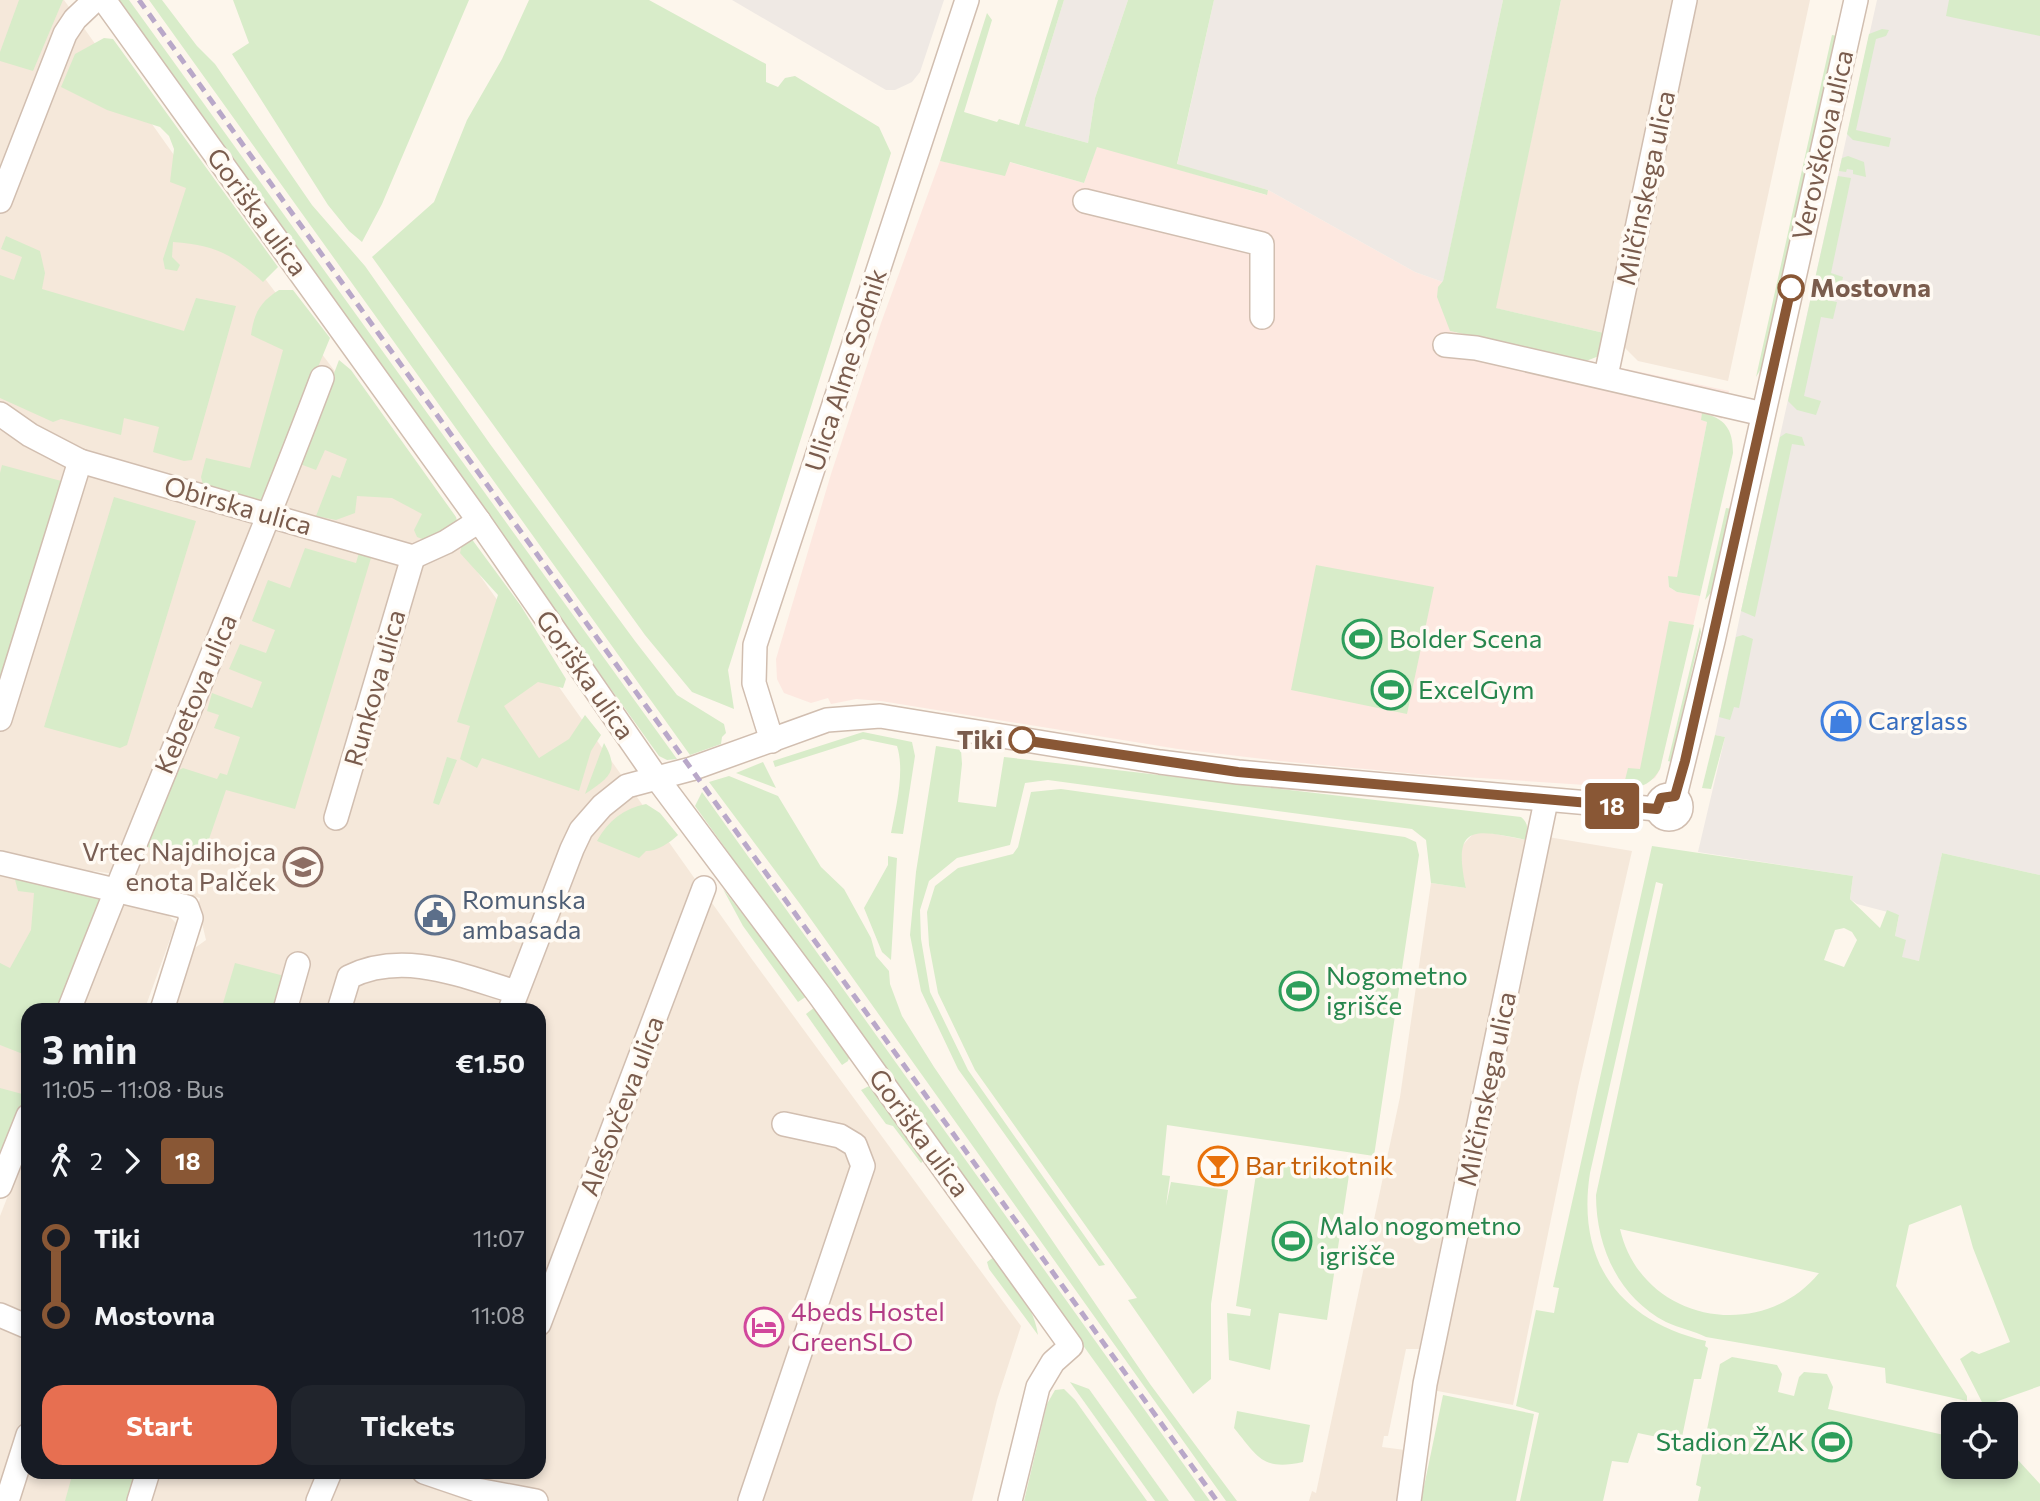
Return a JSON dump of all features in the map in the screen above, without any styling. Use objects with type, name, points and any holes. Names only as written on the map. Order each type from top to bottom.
[{"type":"street","points":[[0,201],[65,34],[75,19],[95,0]]},
{"type":"street","name":"Goriška ulica","points":[[104,0],[479,521],[656,777],[834,1016],[1071,1346],[1053,1362],[1038,1387],[1010,1501]]},
{"type":"street","name":"Ulica Alme Sodnik","points":[[772,741],[754,683],[755,645],[967,0]]},
{"type":"street","name":"Milčinskega ulica","points":[[1606,376],[1685,0]]},
{"type":"street","name":"Verovškova ulica","points":[[1546,801],[1666,803],[1763,414],[1856,0]]},
{"type":"street","points":[[1085,201],[1262,244],[1262,317]]},
{"type":"street","points":[[1445,345],[1476,348],[1606,376],[1763,414]]},
{"type":"street","name":"Kebetova ulica","points":[[72,1003],[116,889],[271,515],[322,378]]},
{"type":"street","name":"Obirska ulica","points":[[0,414],[30,435],[80,461],[413,557]]},
{"type":"street","points":[[0,719],[80,461]]},
{"type":"street","points":[[413,557],[446,542],[479,521]]},
{"type":"street","name":"Runkova ulica","points":[[336,818],[413,557]]},
{"type":"street","points":[[341,1003],[349,977],[370,967],[396,964],[443,970],[513,1001],[582,830],[601,806],[627,786],[691,769],[827,720],[880,716],[1160,762],[1546,801]]},
{"type":"street","name":"Milčinskega ulica","points":[[1409,1501],[1428,1371],[1546,801]]},
{"type":"street","points":[[0,863],[179,904],[190,910],[191,918],[164,1003]]},
{"type":"street","name":"Alešovčeva ulica","points":[[546,1306],[704,888]]},
{"type":"street","points":[[287,1003],[298,964]]},
{"type":"street","points":[[750,1501],[863,1166],[855,1145],[840,1136],[783,1124]]},
{"type":"street","points":[[0,1186],[21,1134]]},
{"type":"street","points":[[0,1315],[21,1324]]},
{"type":"street","points":[[7,1501],[21,1457]]},
{"type":"street","points":[[139,1501],[146,1479]]},
{"type":"street","points":[[318,1501],[327,1479]]},
{"type":"street","points":[[447,1479],[536,1501]]},
{"type":"shaded area","points":[[0,0],[64,0],[208,203],[340,378],[751,958],[1021,1326],[997,1400],[972,1501],[0,1501],[0,1329],[21,1338],[21,1479],[546,1479],[546,1003],[176,1003],[192,950],[206,940],[198,906],[200,898],[93,871],[31,1003],[21,1003],[21,1110],[0,1165]]},
{"type":"shaded area","points":[[732,0],[944,0],[920,72],[912,82],[895,90],[886,90]]},
{"type":"shaded area","points":[[1064,0],[1128,0],[1095,98],[1088,143],[1025,126]]},
{"type":"shaded area","points":[[1214,0],[1503,0],[1443,282],[1415,272],[1268,190],[1177,165]]},
{"type":"shaded area","points":[[1561,0],[1675,0],[1604,333],[1495,308]]},
{"type":"shaded area","points":[[1696,0],[1810,0],[1728,381],[1638,361],[1622,345]]},
{"type":"shaded area","points":[[1877,0],[2040,0],[2040,875],[1942,853],[1920,961],[1902,958],[1895,936],[1899,915],[1857,904],[1850,899],[1853,876],[1698,852],[1725,737],[1715,735],[1741,611]]},
{"type":"shaded area","points":[[1097,146],[1266,195],[1268,190],[1415,272],[1443,282],[1450,331],[1729,391],[1722,419],[1715,416],[1701,420],[1707,422],[1677,578],[1668,576],[1669,587],[1677,592],[1700,596],[1660,769],[1655,778],[1632,788],[1418,774],[1280,761],[1178,749],[881,701],[856,699],[831,704],[828,698],[811,703],[784,693],[777,679],[776,659],[831,474],[881,323],[940,161],[1004,175],[1009,162],[1084,183]]},
{"type":"shaded area","points":[[1485,832],[1526,840],[1419,1349],[1406,1349],[1388,1436],[1384,1436],[1382,1447],[1405,1450],[1400,1501],[1309,1501],[1312,1491],[1316,1493],[1400,1097],[1431,883],[1466,888],[1459,858],[1462,846],[1474,833]]},
{"type":"shaded area","points":[[1548,837],[1632,851],[1578,1087],[1513,1405],[1432,1390]]},
{"type":"shaded area","points":[[124,904],[166,913],[176,923],[147,1003],[85,1003]]},
{"type":"shaded area","points":[[21,1163],[21,1310],[0,1302],[0,1216]]},
{"type":"green space","points":[[19,0],[63,0],[33,71],[0,61],[0,52]]},
{"type":"green space","points":[[116,0],[129,0],[677,759],[667,760],[659,756]]},
{"type":"green space","points":[[149,0],[162,0],[197,46],[215,64],[312,205],[365,266],[490,444],[677,695],[724,724],[726,733],[721,744],[690,755]]},
{"type":"green space","points":[[233,0],[469,0],[382,204],[362,242],[349,231],[328,205],[232,54],[249,43]]},
{"type":"green space","points":[[529,0],[649,0],[766,64],[766,82],[778,87],[785,78],[795,76],[879,127],[891,153],[728,670],[734,709],[692,692],[645,635],[372,257],[434,202],[467,120],[502,59]]},
{"type":"green space","points":[[1058,0],[1064,0],[1025,126],[1088,143],[1095,98],[1128,0],[1214,0],[1177,164],[1268,190],[1267,195],[1097,147],[1084,183],[1010,162],[1005,176],[940,161],[987,13],[992,20],[964,112],[997,122],[999,119],[1019,125]]},
{"type":"green space","points":[[1503,0],[1561,0],[1496,308],[1604,333],[1599,356],[1586,361],[1450,331],[1437,297],[1438,287],[1443,281]]},
{"type":"green space","points":[[1949,0],[2040,0],[2040,36],[1946,16]]},
{"type":"green space","points":[[1882,29],[1889,30],[1886,36],[1876,39],[1856,130],[1891,138],[1889,147],[1853,140],[1847,134],[1869,34]]},
{"type":"green space","points":[[1832,35],[1837,36],[1765,362],[1756,377]]},
{"type":"green space","points":[[104,38],[113,39],[278,267],[263,282],[232,258],[188,243],[173,242],[172,257],[180,265],[177,271],[165,269],[163,259],[186,188],[170,182],[174,149],[169,136],[160,127],[107,110],[61,87],[75,54]]},
{"type":"green space","points":[[1848,156],[1864,162],[1866,177],[1853,174],[1853,170],[1839,171],[1842,158]]},
{"type":"green space","points":[[1838,176],[1851,178],[1831,273],[1843,277],[1840,293],[1813,288]]},
{"type":"green space","points":[[6,236],[40,251],[45,273],[42,289],[184,331],[196,298],[236,306],[192,460],[184,461],[153,452],[159,427],[124,418],[121,435],[61,419],[53,422],[0,398],[0,275],[14,280],[22,257],[1,249]]},
{"type":"green space","points":[[279,290],[293,290],[330,338],[263,500],[256,502],[203,485],[201,477],[206,458],[250,468],[283,350],[251,335],[259,309]]},
{"type":"green space","points":[[1811,297],[1837,302],[1833,319],[1821,317],[1804,396],[1821,401],[1816,415],[1797,410],[1788,401]]},
{"type":"green space","points":[[339,360],[351,370],[456,517],[458,524],[430,542],[417,537],[414,530],[422,514],[392,498],[357,496],[355,513],[336,520],[316,516],[332,475],[340,478],[347,459],[325,450],[316,470],[300,464]]},
{"type":"green space","points":[[1702,413],[1717,418],[1726,426],[1733,453],[1700,596],[1677,592],[1669,587],[1668,576],[1677,577],[1707,422],[1701,420]]},
{"type":"green space","points":[[1786,433],[1802,437],[1805,446],[1792,444],[1755,617],[1741,611],[1780,437]]},
{"type":"green space","points":[[2,465],[65,482],[0,696],[0,473]]},
{"type":"green space","points":[[114,497],[196,521],[127,745],[120,748],[44,727]]},
{"type":"green space","points":[[1726,508],[1732,509],[1714,589],[1705,600]]},
{"type":"green space","points":[[471,538],[521,606],[566,679],[563,688],[538,682],[504,706],[539,758],[569,739],[585,715],[601,735],[591,751],[579,791],[482,758],[477,768],[460,759],[470,726],[457,722],[498,595],[460,553],[462,544]]},
{"type":"green space","points":[[305,548],[356,563],[360,549],[371,558],[295,809],[226,790],[200,865],[145,846],[175,772],[183,768],[217,779],[220,773],[227,775],[240,737],[214,728],[219,715],[207,711],[212,693],[252,708],[262,682],[229,669],[240,644],[266,653],[275,630],[252,621],[268,580],[290,588]]},
{"type":"green space","name":"Bolder Scena","points":[[1316,565],[1434,587],[1407,714],[1291,690]]},
{"type":"green space","points":[[1669,621],[1694,625],[1660,769],[1645,784],[1635,788],[1623,788],[1628,768],[1640,769]]},
{"type":"green space","points":[[1700,627],[1701,632],[1671,762],[1668,761]]},
{"type":"green space","points":[[1743,635],[1753,639],[1739,708],[1734,707],[1730,720],[1719,717],[1736,637]]},
{"type":"green space","points":[[863,732],[912,742],[915,756],[903,834],[891,833],[900,778],[897,746],[863,739],[775,767],[773,761]]},
{"type":"green space","points":[[1715,735],[1725,737],[1711,789],[1702,788]]},
{"type":"green space","points":[[604,743],[611,760],[610,773],[585,794]]},
{"type":"green space","points":[[936,746],[961,750],[958,802],[996,807],[1004,757],[1521,817],[1527,825],[1527,834],[1526,840],[1480,833],[1471,836],[1465,842],[1462,852],[1466,888],[1431,883],[1426,840],[1412,829],[1048,780],[1025,783],[1010,845],[957,858],[929,881],[920,910],[921,939],[930,992],[968,1070],[1105,1265],[1099,1266],[958,1069],[921,991],[910,935],[916,872]]},
{"type":"green space","points":[[447,757],[457,760],[439,805],[433,803]]},
{"type":"green space","points":[[763,762],[776,788],[736,773]]},
{"type":"green space","points":[[729,776],[778,796],[821,867],[844,889],[871,938],[876,956],[889,971],[890,984],[902,1016],[934,1067],[1150,1384],[1237,1501],[1226,1501],[800,904],[709,782]]},
{"type":"green space","points":[[1061,789],[1405,837],[1416,842],[1419,855],[1374,1156],[1167,1125],[1162,1175],[1170,1176],[1166,1206],[1171,1182],[1228,1190],[1211,1304],[1211,1379],[1193,1394],[1128,1300],[1137,1298],[975,1070],[938,993],[929,945],[927,912],[935,886],[958,868],[1013,854],[1018,847],[1031,792]]},
{"type":"green space","points":[[702,792],[1210,1501],[1195,1501],[695,806]]},
{"type":"green space","points":[[646,804],[660,813],[678,835],[655,850],[646,851],[639,858],[597,841],[617,816]]},
{"type":"green space","points":[[1652,846],[1853,876],[1850,899],[1880,928],[1887,910],[1899,915],[1895,936],[1906,940],[1902,957],[1919,961],[1942,853],[2040,875],[2040,1386],[1995,1402],[1982,1402],[1960,1359],[1972,1351],[1979,1354],[2010,1342],[1973,1248],[1961,1205],[1909,1225],[1896,1286],[1967,1396],[1967,1401],[1886,1383],[1885,1368],[1706,1337],[1666,1322],[1635,1299],[1623,1284],[1605,1251],[1596,1195],[1663,884],[1656,882],[1590,1173],[1587,1205],[1590,1234],[1598,1260],[1610,1283],[1628,1303],[1650,1319],[1676,1332],[1706,1341],[1705,1346],[1708,1348],[1701,1379],[1694,1379],[1681,1442],[1638,1433],[1628,1463],[1612,1461],[1603,1501],[1520,1501],[1539,1413],[1516,1406],[1536,1310],[1554,1313],[1559,1288],[1553,1287]],"holes":[[[1844,928],[1852,932],[1857,940],[1844,967],[1824,960],[1835,930]],[[1620,1229],[1818,1273],[1794,1296],[1766,1309],[1736,1315],[1705,1313],[1677,1302],[1652,1285],[1632,1260]]]},
{"type":"green space","points":[[888,856],[897,858],[891,960],[882,952],[864,908],[888,865]]},
{"type":"green space","points":[[14,876],[102,899],[64,1003],[21,1003],[21,1053],[0,1045],[0,963],[10,968],[31,930],[34,893],[18,891]]},
{"type":"green space","points":[[723,889],[807,996],[798,1002],[743,926]]},
{"type":"green space","points":[[235,963],[288,977],[280,1003],[223,1003]]},
{"type":"green space","points":[[815,1007],[850,1055],[848,1061],[842,1065],[806,1014]]},
{"type":"green space","points":[[871,1085],[924,1160],[921,1163],[893,1126],[886,1124],[861,1090]]},
{"type":"green space","points":[[0,1088],[21,1094],[21,1108],[0,1161]]},
{"type":"green space","name":"Malo nogometno igrišče","points":[[1258,1161],[1349,1175],[1327,1320],[1279,1313],[1270,1370],[1229,1360],[1227,1313],[1250,1316],[1251,1309],[1236,1306]]},
{"type":"green space","points":[[994,1257],[1027,1304],[1038,1335],[989,1269],[987,1262]]},
{"type":"green space","name":"Stadion ŽAK","points":[[1732,1357],[1777,1365],[1782,1374],[1778,1392],[1794,1396],[1799,1377],[1804,1372],[1827,1374],[1833,1387],[1828,1409],[1941,1434],[1941,1479],[2018,1479],[2018,1460],[2040,1484],[2040,1501],[1698,1501],[1701,1487],[1696,1485],[1720,1364]]},
{"type":"green space","points":[[1070,1382],[1089,1389],[1169,1501],[1155,1501]]},
{"type":"green space","points":[[1064,1389],[1075,1400],[1147,1501],[1024,1501],[1047,1404],[1055,1390]]},
{"type":"green space","points":[[1443,1395],[1534,1414],[1516,1501],[1421,1501]]},
{"type":"green space","points":[[1237,1411],[1310,1425],[1303,1462],[1278,1465],[1262,1459],[1234,1428]]},
{"type":"green space","points":[[71,1479],[140,1479],[134,1501],[65,1501]]},
{"type":"railway","points":[[139,0],[1217,1501]]},
{"type":"bus line","name":"18","points":[[1022,740],[1238,772],[1404,789],[1657,809],[1661,798],[1675,796],[1685,761],[1791,288]]},
{"type":"place","name":"Mostovna","points":[[1791,288]]},
{"type":"place","name":"Bolder Scena","points":[[1362,639]]},
{"type":"place","name":"ExcelGym","points":[[1391,690]]},
{"type":"place","name":"Carglass","points":[[1841,721]]},
{"type":"place","name":"Tiki","points":[[1022,740]]},
{"type":"place","name":"Vrtec Najdihojca enota Palček","points":[[303,867]]},
{"type":"place","name":"Romunska ambasada","points":[[435,915]]},
{"type":"place","name":"Nogometno igrišče","points":[[1299,991]]},
{"type":"place","name":"Bar trikotnik","points":[[1218,1166]]},
{"type":"place","name":"Malo nogometno igrišče","points":[[1292,1241]]},
{"type":"place","name":"4beds Hostel GreenSLO","points":[[764,1327]]},
{"type":"place","name":"Stadion ŽAK","points":[[1832,1442]]}]
